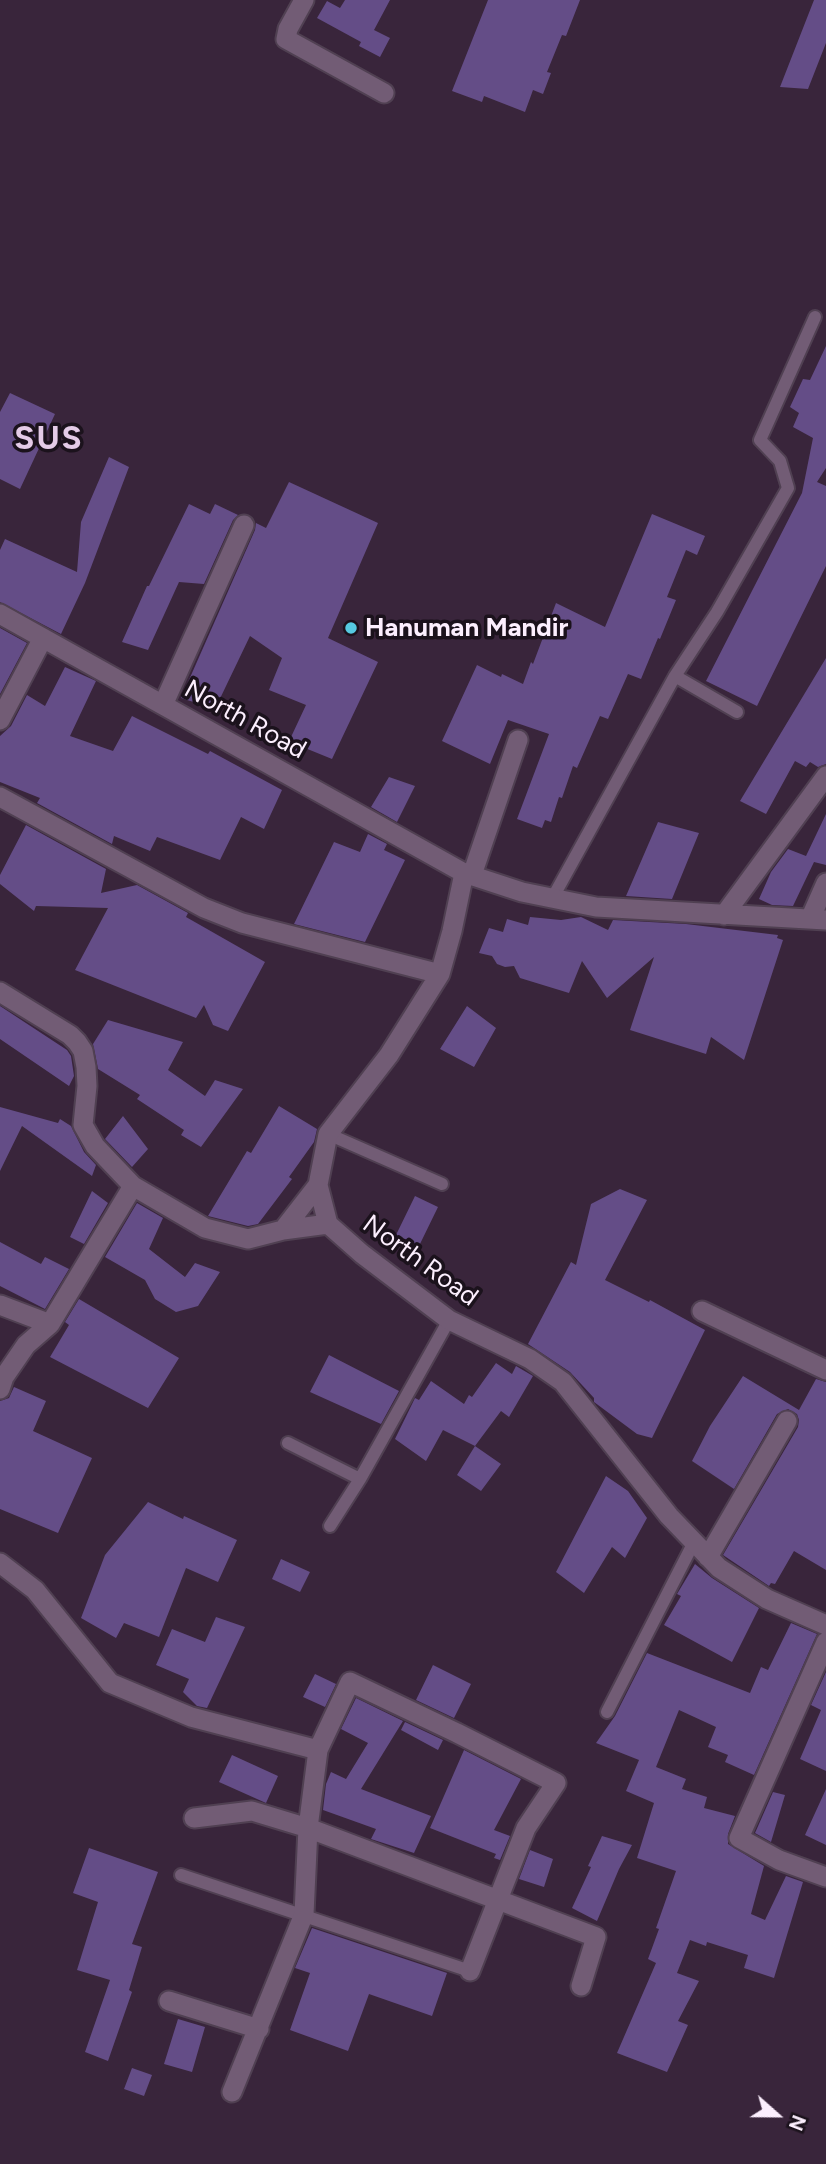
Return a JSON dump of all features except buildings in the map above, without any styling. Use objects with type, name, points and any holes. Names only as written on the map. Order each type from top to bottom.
[{"type":"street","points":[[304,0],[288,29],[286,39],[384,93]]},
{"type":"street","points":[[163,705],[244,525]]},
{"type":"street","name":"North Road","points":[[0,614],[468,874],[522,892],[596,907],[818,919]]},
{"type":"street","points":[[0,720],[43,638]]},
{"type":"street","points":[[468,874],[519,740]]},
{"type":"street","points":[[723,915],[826,776]]},
{"type":"street","points":[[0,797],[204,908],[242,923],[440,974]]},
{"type":"street","name":"North Road","points":[[468,874],[440,974],[389,1055],[328,1134],[318,1185],[328,1224],[362,1254],[449,1320],[530,1359],[563,1382],[670,1516],[719,1568],[768,1599],[826,1625]]},
{"type":"street","points":[[818,919],[826,883]]},
{"type":"street","points":[[0,992],[77,1042],[83,1051],[86,1067],[83,1125],[95,1146],[133,1186],[205,1228],[248,1239],[283,1230],[328,1224]]},
{"type":"street","points":[[283,1230],[318,1185]]},
{"type":"street","points":[[0,1389],[4,1377],[26,1345],[50,1324],[133,1186]]},
{"type":"street","points":[[0,1305],[50,1324]]},
{"type":"street","points":[[702,1311],[826,1370]]},
{"type":"street","points":[[708,1557],[787,1421]]},
{"type":"street","points":[[0,1563],[36,1590],[110,1682],[191,1717],[318,1750]]},
{"type":"street","points":[[826,1642],[739,1838],[779,1860],[826,1877]]},
{"type":"street","points":[[232,2092],[304,1914],[308,1828],[318,1750],[350,1682],[556,1783],[526,1828],[470,1970]]},
{"type":"street","points":[[194,1818],[252,1811],[308,1828],[596,1937],[581,1986]]},
{"type":"street","points":[[169,2001],[259,2029]]},
{"type":"lane","points":[[552,899],[676,676],[717,612],[788,488],[780,461],[760,440],[815,317]]},
{"type":"lane","points":[[676,676],[737,712]]},
{"type":"lane","points":[[328,1134],[442,1184]]},
{"type":"lane","points":[[330,1526],[360,1479],[449,1320]]},
{"type":"lane","points":[[288,1443],[360,1479]]},
{"type":"lane","points":[[607,1712],[694,1542]]},
{"type":"lane","points":[[181,1875],[470,1970]]},
{"type":"place","name":"Hanuman Mandir","points":[[351,628]]},
{"type":"district","name":"SUS","points":[[49,439]]}]
